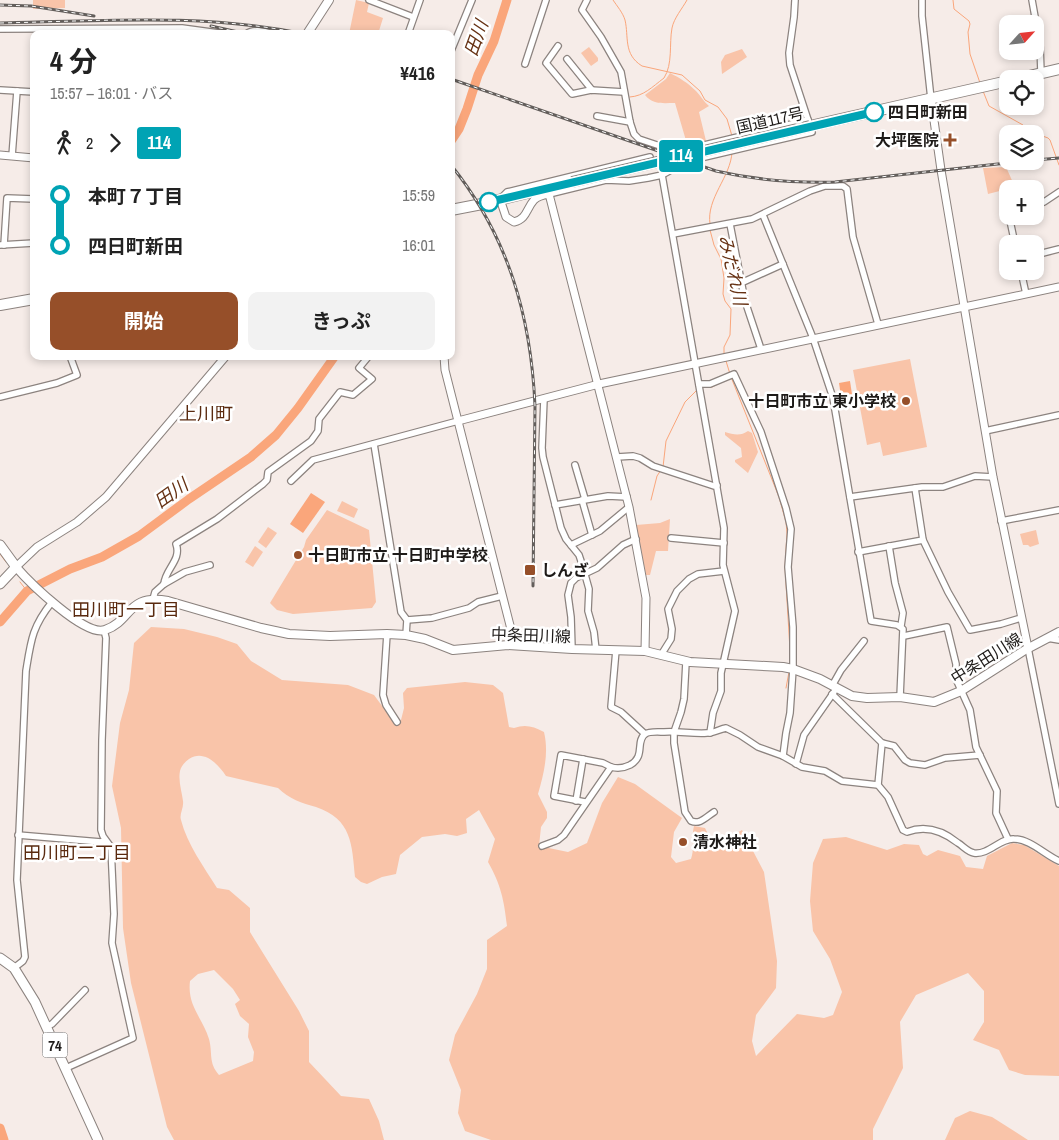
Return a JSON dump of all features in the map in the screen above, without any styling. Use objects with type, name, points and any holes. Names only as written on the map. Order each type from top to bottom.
[{"type":"highway","points":[[1044,72],[1059,69]]},
{"type":"highway","name":"国道117号","points":[[455,209],[809,123],[931,99],[999,83]]},
{"type":"highway","points":[[0,305],[30,299]]},
{"type":"main road","points":[[310,30],[329,0]]},
{"type":"main road","points":[[0,545],[27,580],[52,602],[95,631],[113,626],[136,605],[153,599]]},
{"type":"main road","points":[[0,584],[16,567]]},
{"type":"main road","name":"中条田川線","points":[[153,599],[168,601],[261,628],[289,634],[330,636],[406,635],[425,639],[453,650],[496,645],[515,645],[572,650],[645,651],[686,662],[793,669],[820,679],[834,689],[852,696],[867,698],[900,697],[934,702],[961,691],[1028,648],[1059,632]]},
{"type":"main road","name":"74","points":[[0,958],[14,968],[35,1002],[98,1140]]},
{"type":"street","points":[[369,0],[384,2],[413,17]]},
{"type":"street","points":[[409,30],[420,0]]},
{"type":"street","points":[[455,41],[472,0]]},
{"type":"street","points":[[525,64],[546,0]]},
{"type":"street","points":[[587,0],[582,10],[601,37],[621,72],[630,122],[634,134],[639,139],[669,150],[692,148],[809,123]]},
{"type":"street","points":[[692,160],[812,132],[790,65],[788,53],[795,0]]},
{"type":"street","points":[[922,0],[931,99],[941,170],[985,431],[1001,521],[1059,804]]},
{"type":"street","points":[[1032,0],[1040,45],[1041,70]]},
{"type":"street","points":[[99,30],[182,28],[197,30]]},
{"type":"street","points":[[0,29],[30,30]]},
{"type":"street","points":[[558,46],[546,64],[572,94],[592,90],[624,92]]},
{"type":"street","points":[[567,59],[592,90]]},
{"type":"street","points":[[0,90],[30,92]]},
{"type":"street","points":[[12,156],[17,91]]},
{"type":"street","points":[[597,116],[630,122]]},
{"type":"street","points":[[715,142],[719,154]]},
{"type":"street","points":[[0,155],[30,158]]},
{"type":"street","points":[[650,157],[507,192],[500,198],[506,217],[514,222],[524,217],[533,201],[549,194],[606,180],[629,181],[644,178],[662,174],[678,166]]},
{"type":"street","points":[[640,160],[644,178]]},
{"type":"street","points":[[662,174],[724,528],[724,571],[733,597],[735,611],[722,665],[721,691],[713,713],[710,733]]},
{"type":"street","points":[[673,234],[730,224],[763,214],[810,191],[825,186],[843,186],[847,189],[853,237],[878,324]]},
{"type":"street","points":[[1044,202],[1059,192]]},
{"type":"street","points":[[549,194],[599,384],[636,539],[646,598],[645,651]]},
{"type":"street","points":[[30,199],[7,198],[2,245],[30,243]]},
{"type":"street","points":[[763,214],[813,338],[833,398],[871,621],[901,626]]},
{"type":"street","points":[[730,224],[745,301],[761,349]]},
{"type":"street","points":[[1044,253],[1059,249]]},
{"type":"street","points":[[741,283],[783,264]]},
{"type":"street","points":[[1023,280],[1026,294]]},
{"type":"street","points":[[291,481],[313,460],[599,384],[1059,287]]},
{"type":"street","points":[[0,397],[56,383],[77,375],[71,360]]},
{"type":"street","points":[[16,567],[37,547],[76,522],[106,498],[223,360]]},
{"type":"street","points":[[164,584],[176,560],[178,551],[176,544],[217,519],[263,484],[267,480],[268,472],[311,441],[318,431],[320,419],[340,392],[353,395],[372,379],[359,368],[366,360]]},
{"type":"street","points":[[444,360],[445,370],[515,645]]},
{"type":"street","points":[[699,384],[710,384],[734,374],[761,432],[791,528],[788,567],[793,627],[793,669],[790,713],[783,756]]},
{"type":"street","points":[[544,399],[542,448],[561,528],[579,555],[589,589],[588,611],[594,632],[596,650]]},
{"type":"street","points":[[985,431],[1059,415]]},
{"type":"street","points":[[374,444],[401,612],[407,620],[406,635]]},
{"type":"street","points":[[617,457],[633,456],[653,466],[714,486],[717,485]]},
{"type":"street","points":[[576,465],[592,535]]},
{"type":"street","points":[[850,497],[915,488],[942,488],[976,476],[993,477]]},
{"type":"street","points":[[915,488],[923,540],[948,592],[970,630],[1022,618]]},
{"type":"street","points":[[555,505],[608,496],[627,497]]},
{"type":"street","points":[[571,545],[600,532],[629,507]]},
{"type":"street","points":[[1001,521],[1059,510]]},
{"type":"street","points":[[671,538],[724,543]]},
{"type":"street","points":[[572,650],[568,595],[571,583],[576,578],[597,568],[623,545],[636,539]]},
{"type":"street","points":[[858,552],[923,540]]},
{"type":"street","points":[[889,546],[895,583],[903,613],[901,626],[904,636],[900,697]]},
{"type":"street","points":[[153,599],[155,592],[164,584],[185,572],[210,565]]},
{"type":"street","points":[[661,655],[671,639],[672,629],[668,609],[677,591],[689,579],[698,574],[724,571]]},
{"type":"street","points":[[407,620],[432,618],[469,608],[478,602],[502,596]]},
{"type":"street","points":[[14,968],[25,957],[17,880],[26,671],[31,639],[35,627],[52,602]]},
{"type":"street","points":[[904,636],[947,627],[956,664],[956,679],[970,710],[974,737],[980,755],[997,791],[996,814],[1008,839]]},
{"type":"street","points":[[66,1068],[133,1038],[112,943],[114,914],[111,847],[105,840],[101,830],[106,638],[104,630]]},
{"type":"street","points":[[387,634],[383,694],[386,705],[397,722]]},
{"type":"street","points":[[1047,638],[1059,640]]},
{"type":"street","points":[[796,764],[804,735],[834,689],[841,670],[864,641]]},
{"type":"street","points":[[616,650],[611,707],[621,712],[644,734]]},
{"type":"street","points":[[686,662],[682,712],[674,732],[674,743],[686,815],[691,821],[696,823],[714,812]]},
{"type":"street","points":[[834,689],[882,743],[894,746],[905,760],[917,765],[925,765],[945,758],[980,755]]},
{"type":"street","points":[[644,734],[674,732],[710,733],[726,728],[758,747],[783,756],[802,767],[826,771],[842,781],[878,785],[888,797],[903,830],[907,832],[922,828],[934,830],[951,837],[974,853],[983,852],[1008,839],[1016,838],[1027,841],[1059,861]]},
{"type":"street","points":[[585,802],[554,796],[561,755],[603,763],[618,769],[636,761],[640,756],[644,734]]},
{"type":"street","points":[[878,785],[882,743]]},
{"type":"street","points":[[576,801],[583,759]]},
{"type":"street","points":[[542,846],[558,840],[564,835],[611,767]]},
{"type":"street","points":[[18,835],[101,842],[105,840]]},
{"type":"street","points":[[46,1027],[52,1024],[85,990]]},
{"type":"shaded area","points":[[33,0],[65,0],[65,8],[33,9]]},
{"type":"shaded area","points":[[356,0],[369,3],[367,12],[383,18],[379,30],[350,30]]},
{"type":"shaded area","points":[[589,47],[598,58],[598,61],[591,66],[581,53]]},
{"type":"shaded area","points":[[742,49],[747,57],[722,74],[721,62],[725,55]]},
{"type":"shaded area","points":[[670,73],[690,86],[709,106],[699,112],[706,141],[687,144],[675,103],[655,102],[645,95],[666,79]]},
{"type":"shaded area","points":[[999,167],[999,170],[1007,170],[1012,180],[999,180],[999,191],[988,194],[983,168]]},
{"type":"shaded area","points":[[910,359],[927,447],[883,456],[880,442],[867,445],[853,370]]},
{"type":"shaded area","points":[[850,381],[853,401],[842,403],[839,383]]},
{"type":"shaded area","points":[[748,431],[752,433],[758,452],[748,473],[735,462],[735,460],[742,457],[741,448],[725,435],[725,432],[743,434]]},
{"type":"shaded area","points":[[311,493],[325,502],[303,533],[290,524]]},
{"type":"shaded area","points":[[342,501],[358,509],[354,518],[337,511]]},
{"type":"shaded area","points":[[327,510],[369,530],[376,602],[372,608],[293,614],[277,610],[270,603],[304,547],[306,540]]},
{"type":"shaded area","points":[[670,519],[668,551],[656,551],[650,575],[646,575],[636,525],[660,523]]},
{"type":"shaded area","points":[[268,527],[277,533],[266,548],[258,542]]},
{"type":"shaded area","points":[[1036,530],[1039,544],[1030,547],[1023,545],[1020,534]]},
{"type":"shaded area","points":[[255,546],[263,552],[253,567],[245,562]]},
{"type":"shaded area","points":[[151,627],[184,629],[217,637],[237,644],[251,661],[282,680],[348,685],[374,695],[394,722],[401,720],[404,708],[403,693],[407,688],[465,682],[493,685],[503,693],[509,727],[529,726],[544,732],[546,755],[538,794],[547,812],[547,818],[541,827],[539,846],[568,852],[587,843],[602,803],[618,777],[635,784],[682,818],[674,832],[671,857],[676,863],[691,859],[694,826],[705,828],[715,843],[719,843],[742,830],[764,872],[777,961],[776,988],[756,1015],[752,1041],[756,1056],[797,1014],[824,1018],[833,1015],[842,992],[830,959],[813,931],[810,901],[813,863],[823,839],[846,837],[887,850],[904,844],[919,845],[923,854],[927,856],[938,850],[960,856],[966,867],[983,869],[987,856],[1012,843],[1024,845],[1059,866],[1059,1076],[1025,1075],[1009,1070],[999,1050],[973,1040],[984,1022],[984,991],[968,973],[916,995],[900,1022],[903,1068],[873,1129],[873,1140],[491,1140],[465,1131],[458,1113],[461,1090],[449,1060],[455,1035],[477,994],[487,969],[487,940],[507,926],[501,893],[488,862],[495,839],[479,810],[466,819],[467,833],[457,836],[445,834],[422,837],[400,855],[396,874],[382,877],[367,884],[355,877],[353,854],[348,834],[337,818],[328,812],[291,798],[278,788],[226,776],[210,759],[195,756],[183,764],[180,771],[183,804],[181,818],[187,838],[217,888],[229,890],[250,908],[250,932],[299,1011],[309,1031],[309,1062],[341,1096],[369,1099],[379,1121],[384,1140],[174,1140],[167,1127],[131,983],[123,928],[121,828],[112,786],[120,723],[129,690],[134,643]],"holes":[[[214,970],[233,989],[240,1000],[235,1004],[240,1016],[249,1024],[248,1037],[254,1052],[253,1061],[219,1075],[213,1066],[209,1039],[193,1005],[190,981],[198,974]]]},
{"type":"shaded area","points":[[970,1111],[992,1117],[1028,1140],[945,1140],[955,1118]]},
{"type":"waterway","name":"田川","points":[[455,135],[467,109],[478,75],[494,41],[507,0]]},
{"type":"waterway","name":"みだれ川","points":[[613,0],[624,17],[629,51],[636,61],[642,66],[682,75],[700,91],[705,100],[718,107],[727,119],[732,136]]},
{"type":"waterway","points":[[630,97],[644,93],[664,78],[669,67],[673,24],[687,0]]},
{"type":"waterway","points":[[953,0],[954,9],[969,21],[970,24],[968,32],[970,54],[980,83]]},
{"type":"waterway","points":[[983,91],[989,106],[1023,125],[1029,131],[1048,138],[1059,165]]},
{"type":"waterway","name":"みだれ川","points":[[710,224],[712,205],[728,170],[732,152]]},
{"type":"waterway","name":"みだれ川","points":[[710,230],[714,245],[721,259],[724,278],[723,294],[725,301],[731,309],[730,335],[724,347],[724,355]]},
{"type":"waterway","name":"田川","points":[[0,622],[27,591],[70,569],[102,557],[139,536],[251,457],[276,435],[332,360]]},
{"type":"waterway","name":"みだれ川","points":[[726,361],[730,374]]},
{"type":"waterway","name":"みだれ川","points":[[731,377],[779,497],[786,522],[785,567],[790,650]]},
{"type":"waterway","points":[[702,387],[712,387],[722,382]]},
{"type":"waterway","points":[[663,467],[666,441],[685,402],[697,390]]},
{"type":"waterway","points":[[651,500],[657,476],[661,470]]},
{"type":"waterway","points":[[0,554],[6,562]]},
{"type":"waterway","points":[[20,582],[27,591]]},
{"type":"waterway","name":"みだれ川","points":[[786,688],[789,672]]},
{"type":"waterway","name":"田川","points":[[0,1128],[4,1140]]},
{"type":"railway","points":[[0,5],[31,6],[94,16]]},
{"type":"railway","points":[[0,23],[153,20],[229,23],[283,30]]},
{"type":"railway","points":[[211,26],[229,30]]},
{"type":"railway","points":[[455,80],[716,171],[745,177],[805,182],[835,182],[999,164]]},
{"type":"railway","points":[[1044,159],[1059,158]]},
{"type":"railway","points":[[455,170],[488,220],[502,249],[522,309],[528,340],[535,406],[533,586]]},
{"type":"bus line","name":"114","points":[[489,202],[874,112]]},
{"type":"place","name":"四日町新田","points":[[874,112]]},
{"type":"place","name":"大坪医院","points":[[950,140]]},
{"type":"place","name":"十日町市立 東小学校","points":[[906,401]]},
{"type":"place","name":"十日町市立 十日町中学校","points":[[298,555]]},
{"type":"place","name":"しんざ","points":[[530,570]]},
{"type":"place","name":"清水神社","points":[[683,842]]},
{"type":"district","name":"上川町","points":[[206,413]]},
{"type":"district","name":"田川町一丁目","points":[[126,609]]},
{"type":"district","name":"田川町二丁目","points":[[77,852]]}]
